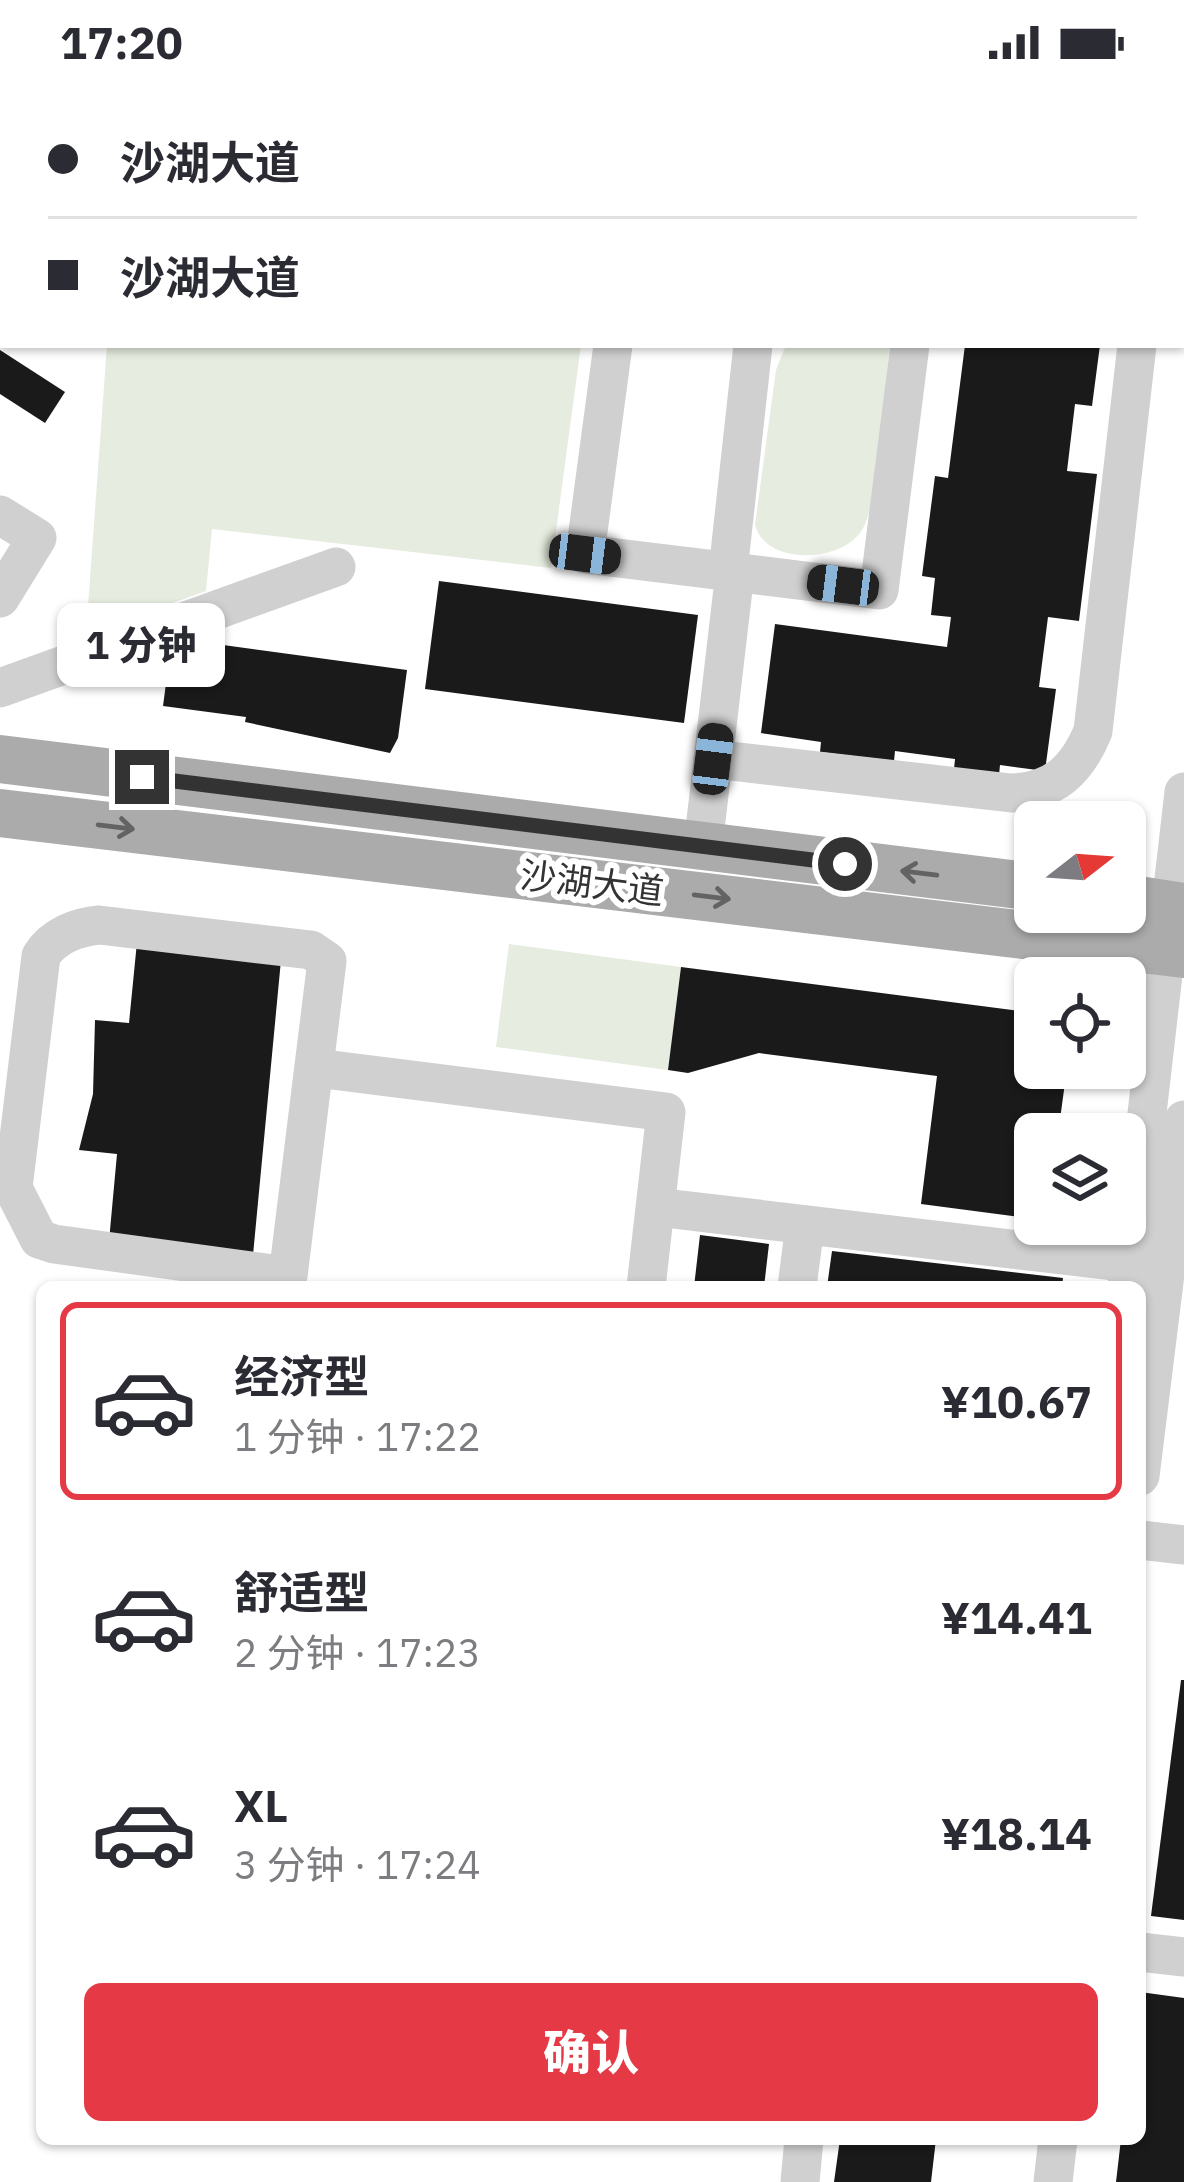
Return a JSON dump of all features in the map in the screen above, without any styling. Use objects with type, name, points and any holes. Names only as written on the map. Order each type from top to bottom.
[{"type":"main road","name":"沙湖大道","points":[[0,759],[1014,884]]},
{"type":"main road","name":"沙湖大道","points":[[0,813],[1166,923]]},
{"type":"street","points":[[613,348],[585,554],[879,590],[910,348]]},
{"type":"street","points":[[703,846],[753,348]]},
{"type":"street","points":[[713,759],[1011,793],[1045,788],[1074,768],[1093,731],[1137,348]]},
{"type":"street","points":[[0,515],[37,538],[0,598]]},
{"type":"street","points":[[0,688],[336,567]]},
{"type":"street","points":[[656,1207],[1129,1275],[1184,792]]},
{"type":"street","points":[[286,1281],[38,1239],[14,1188],[11,1121],[17,1020],[48,945],[82,927],[311,950],[329,968],[292,1281]]},
{"type":"street","points":[[316,1068],[667,1112],[647,1281]]},
{"type":"street","points":[[1146,1427],[1184,1120]]},
{"type":"street","points":[[798,1281],[805,1225]]},
{"type":"street","points":[[1146,1541],[1184,1546]]},
{"type":"street","points":[[1146,1953],[1184,1957]]},
{"type":"street","points":[[800,2182],[803,2145]]},
{"type":"street","points":[[1026,2182],[1030,2145]]},
{"type":"street","points":[[1053,2182],[1057,2145]]},
{"type":"shaded area","points":[[107,348],[581,348],[551,568],[212,529],[206,591],[86,634]]},
{"type":"shaded area","points":[[785,348],[890,348],[868,516],[852,541],[822,554],[774,548],[755,525],[776,370]]},
{"type":"shaded area","points":[[509,944],[681,967],[668,1070],[496,1047]]},
{"type":"building","points":[[965,348],[1100,348],[1092,406],[1075,404],[1067,471],[1097,474],[1079,621],[1048,617],[1039,687],[1056,689],[1045,771],[1000,765],[999,775],[954,769],[955,759],[895,751],[894,761],[820,752],[821,742],[761,733],[775,624],[947,647],[951,617],[931,615],[935,578],[922,576],[935,476],[948,478]]},
{"type":"building","points":[[0,350],[65,392],[45,423],[0,394]]},
{"type":"building","points":[[439,581],[698,615],[684,723],[425,689]]},
{"type":"building","points":[[172,638],[407,670],[398,738],[390,753],[245,722],[246,717],[163,706]]},
{"type":"building","points":[[137,942],[281,960],[253,1255],[109,1241],[117,1154],[79,1150],[93,1094],[95,1020],[129,1023]]},
{"type":"building","points":[[681,967],[1014,1010],[1014,1089],[1064,1089],[1061,1113],[1014,1113],[1014,1216],[921,1204],[937,1076],[759,1053],[688,1073],[668,1070]]},
{"type":"building","points":[[700,1235],[769,1244],[765,1281],[695,1281]]},
{"type":"building","points":[[832,1251],[1063,1278],[1063,1281],[828,1281]]},
{"type":"building","points":[[1184,1680],[1184,1920],[1151,1916]]},
{"type":"building","points":[[1146,1993],[1184,1998],[1184,2182],[1116,2182],[1120,2145],[1146,2145]]},
{"type":"building","points":[[839,2145],[935,2145],[931,2182],[834,2182]]},
{"type":"route","points":[[142,777],[845,864]]}]
